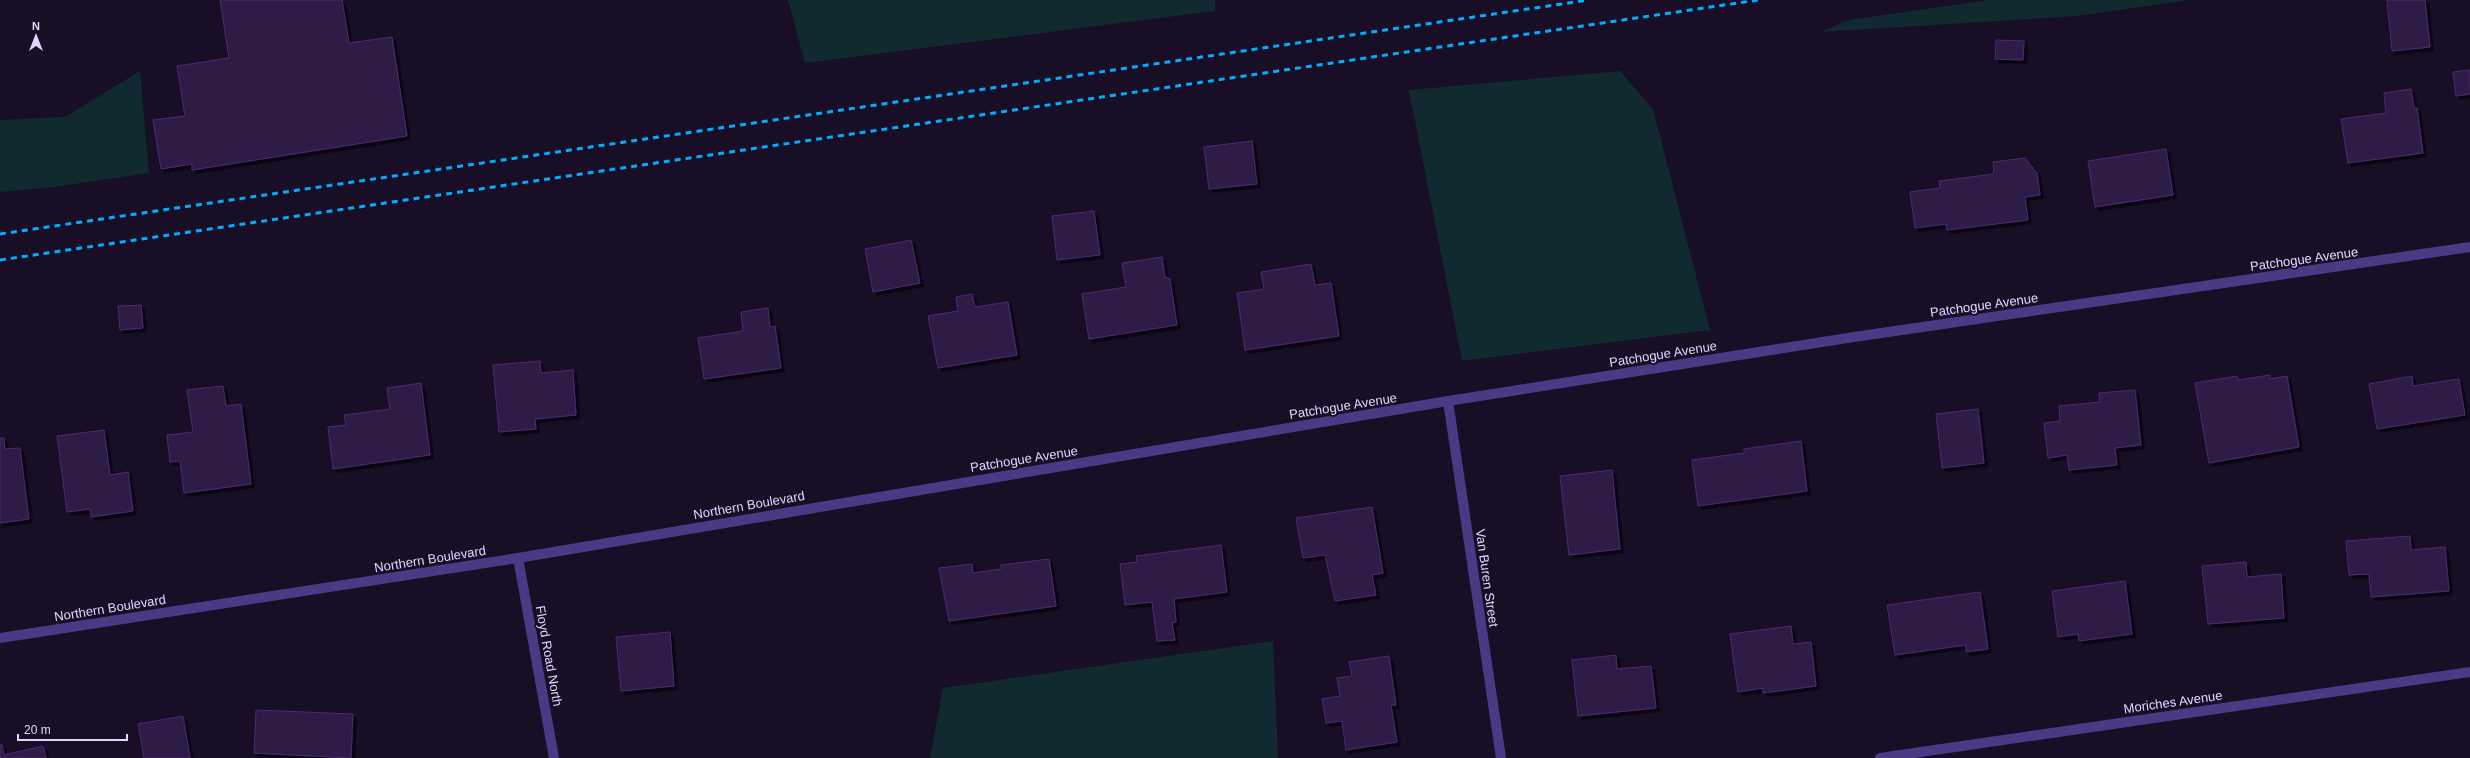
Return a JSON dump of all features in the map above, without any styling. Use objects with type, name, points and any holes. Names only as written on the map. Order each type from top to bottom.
[{"type":"street","name":"Patchogue Avenue","points":[[863,499],[1448,401],[1854,337],[2470,247]]},
{"type":"street","name":"Van Buren Street","points":[[1448,401],[1501,758]]},
{"type":"street","name":"Northern Boulevard","points":[[0,638],[518,558],[863,499]]},
{"type":"street","name":"Floyd Road North","points":[[518,558],[554,758]]},
{"type":"street","name":"Moriches Avenue","points":[[1880,758],[2470,672]]},
{"type":"green space","points":[[788,0],[1215,0],[1215,11],[805,63]]},
{"type":"green space","points":[[1989,0],[2190,0],[2077,16],[1821,32],[1849,20]]},
{"type":"green space","points":[[140,71],[149,173],[54,187],[0,192],[0,120],[65,117]]},
{"type":"green space","points":[[1620,71],[1653,109],[1710,330],[1462,361],[1409,90]]},
{"type":"green space","points":[[1273,641],[1278,758],[930,758],[943,688]]},
{"type":"building","points":[[220,0],[342,0],[349,43],[392,37],[407,136],[192,170],[192,164],[161,169],[153,120],[185,116],[177,66],[229,58]]},
{"type":"building","points":[[2387,0],[2425,0],[2430,47],[2392,51]]},
{"type":"building","points":[[1996,40],[2024,41],[2023,60],[1995,59]]},
{"type":"building","points":[[2470,70],[2470,94],[2456,96],[2453,72]]},
{"type":"building","points":[[2411,89],[2414,108],[2417,108],[2423,153],[2348,163],[2341,119],[2386,113],[2384,93]]},
{"type":"building","points":[[1252,141],[1257,184],[1209,189],[1204,147]]},
{"type":"building","points":[[2166,149],[2173,195],[2095,207],[2088,161]]},
{"type":"building","points":[[2025,158],[2037,173],[2040,195],[2025,197],[2028,220],[1947,230],[1946,224],[1915,228],[1910,192],[1940,188],[1939,181],[1994,174],[1993,162]]},
{"type":"building","points":[[1094,211],[1100,255],[1057,260],[1052,216]]},
{"type":"building","points":[[911,240],[920,283],[873,292],[865,249]]},
{"type":"building","points":[[1162,257],[1165,277],[1170,279],[1177,325],[1089,339],[1082,294],[1126,287],[1122,263]]},
{"type":"building","points":[[1311,264],[1315,285],[1331,283],[1339,336],[1245,350],[1237,293],[1264,289],[1261,272]]},
{"type":"building","points":[[972,294],[975,307],[1008,302],[1017,355],[938,368],[928,316],[958,311],[956,297]]},
{"type":"building","points":[[141,305],[143,328],[120,330],[118,306]]},
{"type":"building","points":[[768,308],[770,327],[775,326],[781,368],[704,379],[698,338],[743,331],[741,312]]},
{"type":"building","points":[[540,361],[541,373],[573,370],[576,415],[535,419],[536,429],[499,432],[493,365]]},
{"type":"building","points":[[2270,375],[2270,379],[2287,376],[2299,447],[2209,463],[2195,383],[2237,376],[2238,380]]},
{"type":"building","points":[[2412,376],[2413,386],[2459,379],[2465,415],[2377,429],[2369,384]]},
{"type":"building","points":[[421,383],[430,455],[333,469],[328,427],[346,425],[344,415],[390,409],[387,388]]},
{"type":"building","points":[[223,386],[226,406],[241,404],[251,484],[184,493],[180,461],[170,462],[167,435],[193,432],[187,390]]},
{"type":"building","points":[[2135,390],[2141,445],[2115,448],[2117,465],[2069,470],[2067,455],[2048,458],[2044,423],[2060,421],[2059,406],[2100,402],[2099,393]]},
{"type":"building","points":[[1978,409],[1984,463],[1942,468],[1936,414]]},
{"type":"building","points":[[104,430],[110,475],[128,472],[133,511],[91,517],[90,509],[67,512],[57,436]]},
{"type":"building","points":[[0,438],[4,438],[5,449],[20,448],[29,519],[0,523]]},
{"type":"building","points":[[1801,441],[1807,491],[1698,506],[1692,460],[1744,453],[1744,449]]},
{"type":"building","points":[[1612,470],[1620,549],[1569,555],[1560,476]]},
{"type":"building","points":[[1372,507],[1383,573],[1372,575],[1376,595],[1335,601],[1325,555],[1303,558],[1296,518]]},
{"type":"building","points":[[2410,536],[2411,550],[2445,547],[2449,591],[2371,597],[2369,574],[2349,575],[2346,541]]},
{"type":"building","points":[[1221,545],[1227,592],[1174,599],[1176,622],[1172,623],[1175,640],[1157,641],[1152,602],[1125,605],[1120,564],[1137,562],[1136,556]]},
{"type":"building","points":[[1049,559],[1056,606],[949,621],[939,568],[972,564],[973,573],[1001,569],[1001,565]]},
{"type":"building","points":[[2246,562],[2247,577],[2281,574],[2284,618],[2208,624],[2202,566]]},
{"type":"building","points":[[2125,581],[2132,634],[2079,641],[2078,634],[2058,637],[2052,591]]},
{"type":"building","points":[[1980,592],[1988,649],[1966,652],[1966,645],[1895,655],[1887,605]]},
{"type":"building","points":[[1791,626],[1793,644],[1811,642],[1816,686],[1763,693],[1763,688],[1738,692],[1730,634]]},
{"type":"building","points":[[670,632],[674,686],[621,691],[616,637]]},
{"type":"building","points":[[1616,655],[1617,669],[1651,666],[1656,708],[1578,716],[1572,660]]},
{"type":"building","points":[[1389,656],[1396,705],[1391,705],[1397,742],[1346,750],[1342,721],[1326,723],[1322,699],[1340,696],[1337,678],[1352,676],[1349,662]]},
{"type":"building","points":[[256,710],[353,714],[351,758],[254,753]]},
{"type":"building","points":[[183,716],[190,758],[144,758],[138,724]]},
{"type":"building","points":[[0,745],[2,745],[4,755],[43,746],[46,758],[0,758]]},
{"type":"railway","points":[[0,234],[1589,0]]},
{"type":"railway","points":[[0,260],[1758,0]]}]
